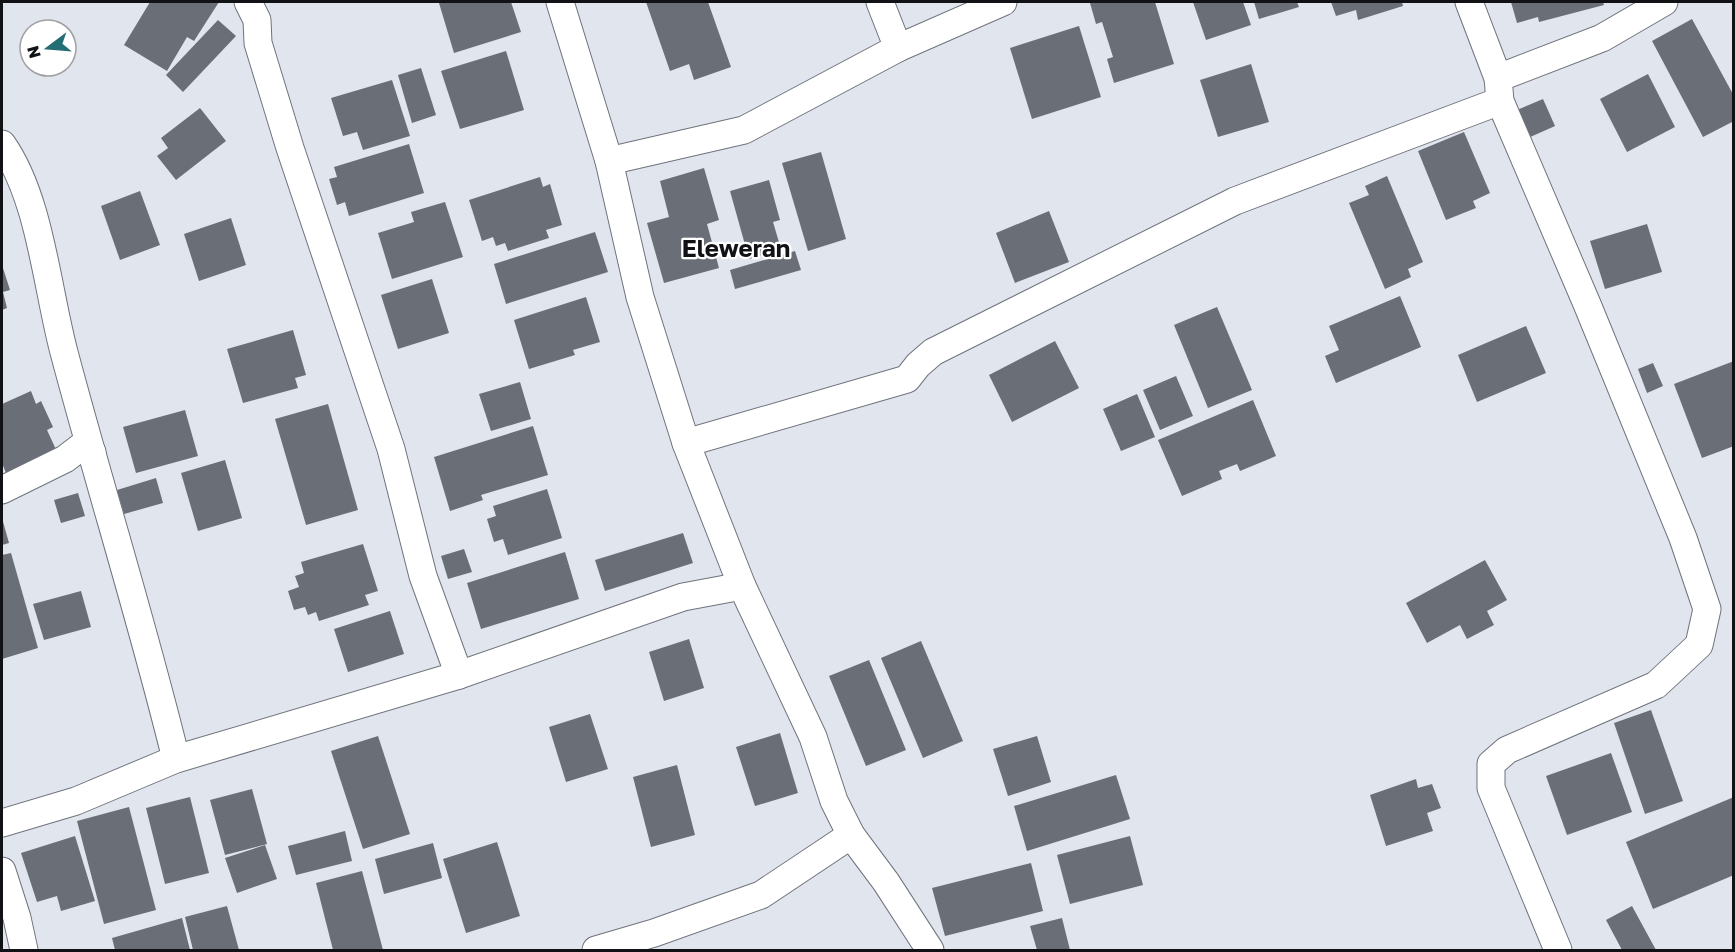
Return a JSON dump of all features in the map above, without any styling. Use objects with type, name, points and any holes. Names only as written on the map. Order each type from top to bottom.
[{"type":"street","points":[[248,2],[257,20],[258,43],[290,148],[391,449],[423,576],[459,675]]},
{"type":"street","points":[[560,2],[609,161],[640,297],[686,444],[742,586],[813,737],[834,801],[850,835],[886,882],[930,951]]},
{"type":"street","points":[[880,2],[898,48]]},
{"type":"street","points":[[609,161],[744,130],[898,48],[1003,2]]},
{"type":"street","points":[[1469,2],[1499,89],[1683,538],[1707,609],[1699,645],[1656,685],[1507,750],[1491,764],[1491,788],[1558,951]]},
{"type":"street","points":[[686,444],[907,379],[933,352],[1235,201],[1499,89],[1602,38],[1664,2]]},
{"type":"street","points":[[2,144],[32,208],[64,354],[149,650],[176,759]]},
{"type":"street","points":[[2,490],[65,459],[86,443],[93,452]]},
{"type":"street","points":[[2,823],[76,801],[176,759],[459,675],[683,597],[742,586]]},
{"type":"street","points":[[596,951],[761,895],[850,835]]},
{"type":"street","points":[[2,871],[17,918],[24,951]]},
{"type":"building","points":[[150,2],[219,2],[194,41],[187,37],[167,71],[124,45]]},
{"type":"building","points":[[511,2],[521,32],[454,53],[439,3]]},
{"type":"building","points":[[646,2],[708,2],[731,67],[694,80],[689,64],[670,71]]},
{"type":"building","points":[[1155,2],[1174,64],[1114,83],[1107,59],[1113,57],[1102,22],[1096,24],[1090,3]]},
{"type":"building","points":[[1193,2],[1243,2],[1251,25],[1206,40]]},
{"type":"building","points":[[1254,2],[1297,2],[1299,7],[1259,19]]},
{"type":"building","points":[[1331,2],[1402,2],[1403,6],[1358,20],[1356,10],[1336,16]]},
{"type":"building","points":[[1511,2],[1603,2],[1604,5],[1539,22],[1538,17],[1517,23]]},
{"type":"building","points":[[1692,19],[1734,96],[1734,121],[1703,137],[1652,41]]},
{"type":"building","points":[[218,20],[236,36],[183,92],[166,75]]},
{"type":"building","points":[[1079,26],[1101,97],[1032,119],[1010,48]]},
{"type":"building","points":[[506,51],[524,110],[460,129],[441,71]]},
{"type":"building","points":[[1251,64],[1269,122],[1218,137],[1200,80]]},
{"type":"building","points":[[421,68],[436,115],[412,123],[398,75]]},
{"type":"building","points":[[1648,74],[1675,127],[1627,152],[1600,99]]},
{"type":"building","points":[[392,80],[410,136],[363,150],[357,132],[343,136],[331,98]]},
{"type":"building","points":[[1543,99],[1555,126],[1528,138],[1517,110]]},
{"type":"building","points":[[200,108],[226,141],[176,180],[157,156],[168,148],[161,138]]},
{"type":"building","points":[[1464,132],[1490,193],[1473,201],[1476,208],[1446,220],[1418,151]]},
{"type":"building","points":[[409,144],[424,193],[349,216],[345,202],[337,205],[329,179],[337,177],[334,167]]},
{"type":"building","points":[[821,152],[846,239],[808,251],[782,163]]},
{"type":"building","points":[[704,168],[719,220],[707,224],[719,268],[664,283],[647,223],[669,217],[660,181]]},
{"type":"building","points":[[1387,176],[1423,262],[1408,269],[1411,277],[1385,289],[1349,203],[1369,195],[1365,186]]},
{"type":"building","points":[[540,177],[543,187],[550,184],[562,225],[546,230],[549,238],[508,251],[505,243],[496,246],[493,237],[482,241],[469,200]]},
{"type":"building","points":[[769,180],[780,220],[773,222],[781,249],[749,259],[730,191]]},
{"type":"building","points":[[140,191],[160,245],[120,260],[101,206]]},
{"type":"building","points":[[445,202],[463,257],[392,279],[378,233],[414,222],[411,212]]},
{"type":"building","points":[[1049,211],[1069,262],[1015,283],[996,233]]},
{"type":"building","points":[[231,218],[246,265],[199,281],[184,234]]},
{"type":"building","points":[[1647,224],[1662,272],[1605,289],[1590,241]]},
{"type":"building","points":[[595,232],[608,272],[506,304],[494,264]]},
{"type":"building","points":[[795,251],[801,270],[735,289],[730,270]]},
{"type":"building","points":[[2,265],[10,290],[3,292],[7,308],[2,310]]},
{"type":"building","points":[[432,279],[449,333],[398,349],[381,295]]},
{"type":"building","points":[[1400,296],[1421,347],[1336,383],[1325,356],[1339,350],[1329,326]]},
{"type":"building","points":[[586,297],[600,342],[573,350],[575,355],[529,369],[514,320]]},
{"type":"building","points":[[1217,307],[1252,390],[1208,408],[1174,325]]},
{"type":"building","points":[[1526,326],[1546,373],[1477,402],[1458,355]]},
{"type":"building","points":[[293,330],[306,375],[295,378],[298,388],[243,403],[227,349]]},
{"type":"building","points":[[1055,341],[1079,388],[1012,422],[989,375]]},
{"type":"building","points":[[1734,361],[1734,446],[1702,458],[1674,384]]},
{"type":"building","points":[[1653,363],[1663,386],[1647,393],[1638,369]]},
{"type":"building","points":[[1176,376],[1193,416],[1160,430],[1143,390]]},
{"type":"building","points":[[520,382],[531,419],[491,431],[479,394]]},
{"type":"building","points":[[31,391],[36,404],[41,401],[53,427],[47,430],[59,456],[8,478],[2,463],[2,404]]},
{"type":"building","points":[[1137,394],[1155,437],[1121,451],[1103,409]]},
{"type":"building","points":[[1253,400],[1276,456],[1240,471],[1237,464],[1219,471],[1222,479],[1182,496],[1158,440]]},
{"type":"building","points":[[328,404],[358,510],[306,525],[275,419]]},
{"type":"building","points":[[185,410],[198,456],[136,473],[123,427]]},
{"type":"building","points":[[533,426],[548,475],[481,495],[483,500],[450,511],[434,457]]},
{"type":"building","points":[[225,460],[242,518],[198,531],[181,473]]},
{"type":"building","points":[[156,478],[163,503],[124,514],[117,490]]},
{"type":"building","points":[[547,489],[562,538],[508,555],[503,539],[494,542],[487,519],[496,516],[493,506]]},
{"type":"building","points":[[78,493],[85,516],[61,523],[54,500]]},
{"type":"building","points":[[2,518],[9,543],[2,545]]},
{"type":"building","points":[[683,533],[693,563],[605,591],[595,560]]},
{"type":"building","points":[[363,544],[378,591],[365,595],[369,605],[319,621],[316,612],[308,615],[305,607],[294,610],[288,591],[299,587],[295,576],[304,573],[301,562]]},
{"type":"building","points":[[464,549],[472,572],[448,579],[441,556]]},
{"type":"building","points":[[565,552],[579,599],[481,629],[467,583]]},
{"type":"building","points":[[11,553],[38,648],[2,659],[2,555]]},
{"type":"building","points":[[1485,560],[1507,600],[1487,611],[1494,625],[1467,639],[1460,625],[1427,643],[1406,603]]},
{"type":"building","points":[[81,591],[91,627],[44,640],[33,604]]},
{"type":"building","points":[[390,611],[404,654],[348,672],[334,629]]},
{"type":"building","points":[[689,639],[704,688],[664,701],[649,652]]},
{"type":"building","points":[[921,641],[963,741],[923,758],[881,658]]},
{"type":"building","points":[[869,660],[906,750],[866,766],[829,676]]},
{"type":"building","points":[[1651,710],[1683,801],[1645,814],[1614,723]]},
{"type":"building","points":[[590,714],[608,769],[566,782],[549,727]]},
{"type":"building","points":[[780,733],[798,793],[755,806],[736,747]]},
{"type":"building","points":[[378,736],[410,834],[363,849],[331,751]]},
{"type":"building","points":[[1037,736],[1051,782],[1008,796],[993,749]]},
{"type":"building","points":[[1611,753],[1632,812],[1567,835],[1546,776]]},
{"type":"building","points":[[677,765],[695,835],[651,847],[633,777]]},
{"type":"building","points":[[1116,775],[1130,819],[1027,851],[1014,806]]},
{"type":"building","points":[[1416,779],[1418,788],[1432,784],[1441,808],[1427,813],[1433,831],[1386,846],[1370,795]]},
{"type":"building","points":[[252,789],[267,844],[225,855],[210,800]]},
{"type":"building","points":[[190,797],[209,873],[165,884],[146,808]]},
{"type":"building","points":[[1734,797],[1734,875],[1653,909],[1626,842]]},
{"type":"building","points":[[129,807],[156,910],[104,924],[77,821]]},
{"type":"building","points":[[345,831],[352,861],[296,875],[288,846]]},
{"type":"building","points":[[75,836],[95,901],[61,911],[57,896],[37,902],[21,853]]},
{"type":"building","points":[[1130,836],[1143,885],[1070,904],[1057,855]]},
{"type":"building","points":[[497,842],[520,916],[466,933],[443,859]]},
{"type":"building","points":[[433,843],[442,878],[384,894],[375,859]]},
{"type":"building","points":[[265,845],[277,879],[237,893],[225,858]]},
{"type":"building","points":[[1031,863],[1043,911],[945,936],[932,888]]},
{"type":"building","points":[[362,871],[383,950],[333,950],[316,883]]},
{"type":"building","points":[[227,906],[239,950],[193,950],[185,917]]},
{"type":"building","points":[[1632,906],[1656,950],[1622,950],[1606,920]]},
{"type":"building","points":[[182,918],[190,950],[115,950],[112,938]]},
{"type":"building","points":[[1062,918],[1070,950],[1037,950],[1030,926]]},
{"type":"district","name":"Eleweran","points":[[736,249]]}]
